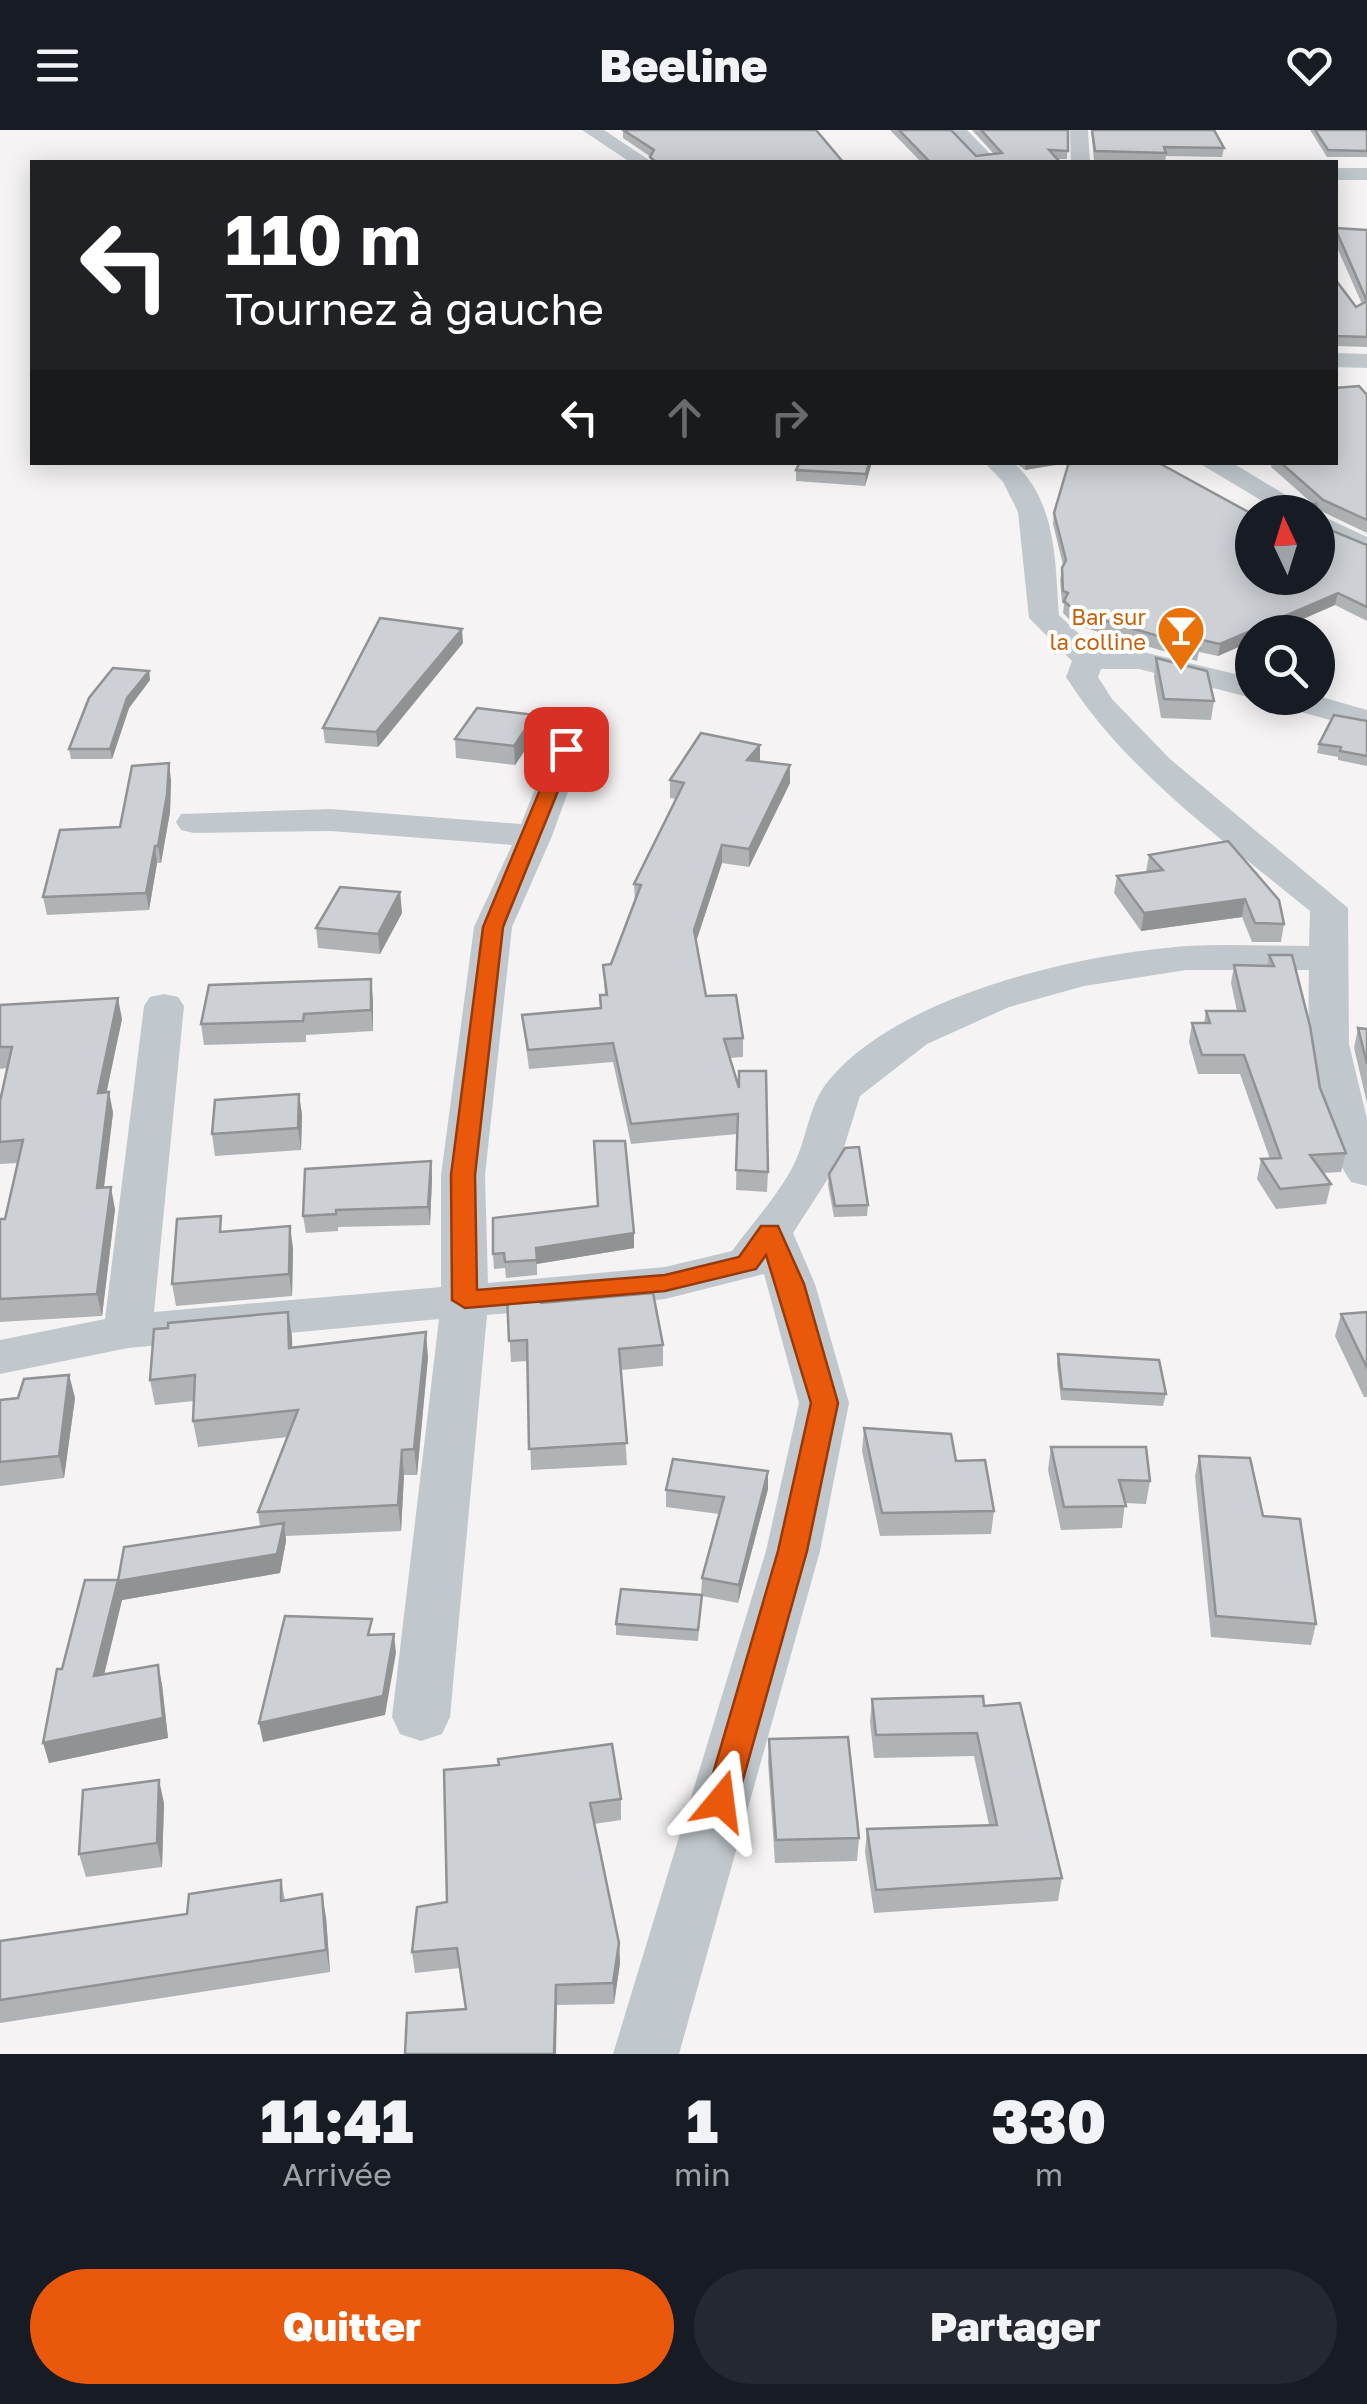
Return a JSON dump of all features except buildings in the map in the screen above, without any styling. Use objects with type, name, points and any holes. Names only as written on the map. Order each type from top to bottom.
[{"type":"street","points":[[591,130],[639,160]]},
{"type":"street","points":[[958,130],[986,160]]},
{"type":"street","points":[[1079,130],[1082,160]]},
{"type":"street","points":[[1338,174],[1367,174]]},
{"type":"street","points":[[1338,360],[1367,360]]},
{"type":"street","points":[[1001,465],[1010,471],[1031,506],[1038,538],[1044,618],[1088,659],[1138,660],[1235,684]]},
{"type":"street","points":[[1215,465],[1269,495]]},
{"type":"street","points":[[1335,528],[1361,537]]},
{"type":"street","points":[[1088,659],[1082,677],[1091,696],[1164,769],[1329,908],[1331,934],[1326,958],[1332,1070],[1349,1135],[1367,1172]]},
{"type":"street","points":[[1335,711],[1367,720]]},
{"type":"street","points":[[420,1717],[465,1300],[463,1175],[493,927],[534,836],[577,720]]},
{"type":"street","points":[[194,822],[330,820],[534,836]]},
{"type":"street","points":[[0,1357],[128,1332],[665,1283],[748,1263],[816,1167],[843,1088],[892,1049],[948,1017],[1032,988],[1120,967],[1204,958],[1326,958]]},
{"type":"street","points":[[128,1332],[164,1006]]},
{"type":"street","points":[[646,2054],[788,1568],[824,1403],[791,1284],[770,1232]]},
{"type":"place","name":"Bar sur la colline","points":[[1181,672]]},
{"type":"route","points":[[566,749],[534,836],[493,927],[463,1175],[465,1300],[665,1283],[748,1263],[770,1232],[791,1284],[824,1403],[793,1551],[721,1801]]}]
